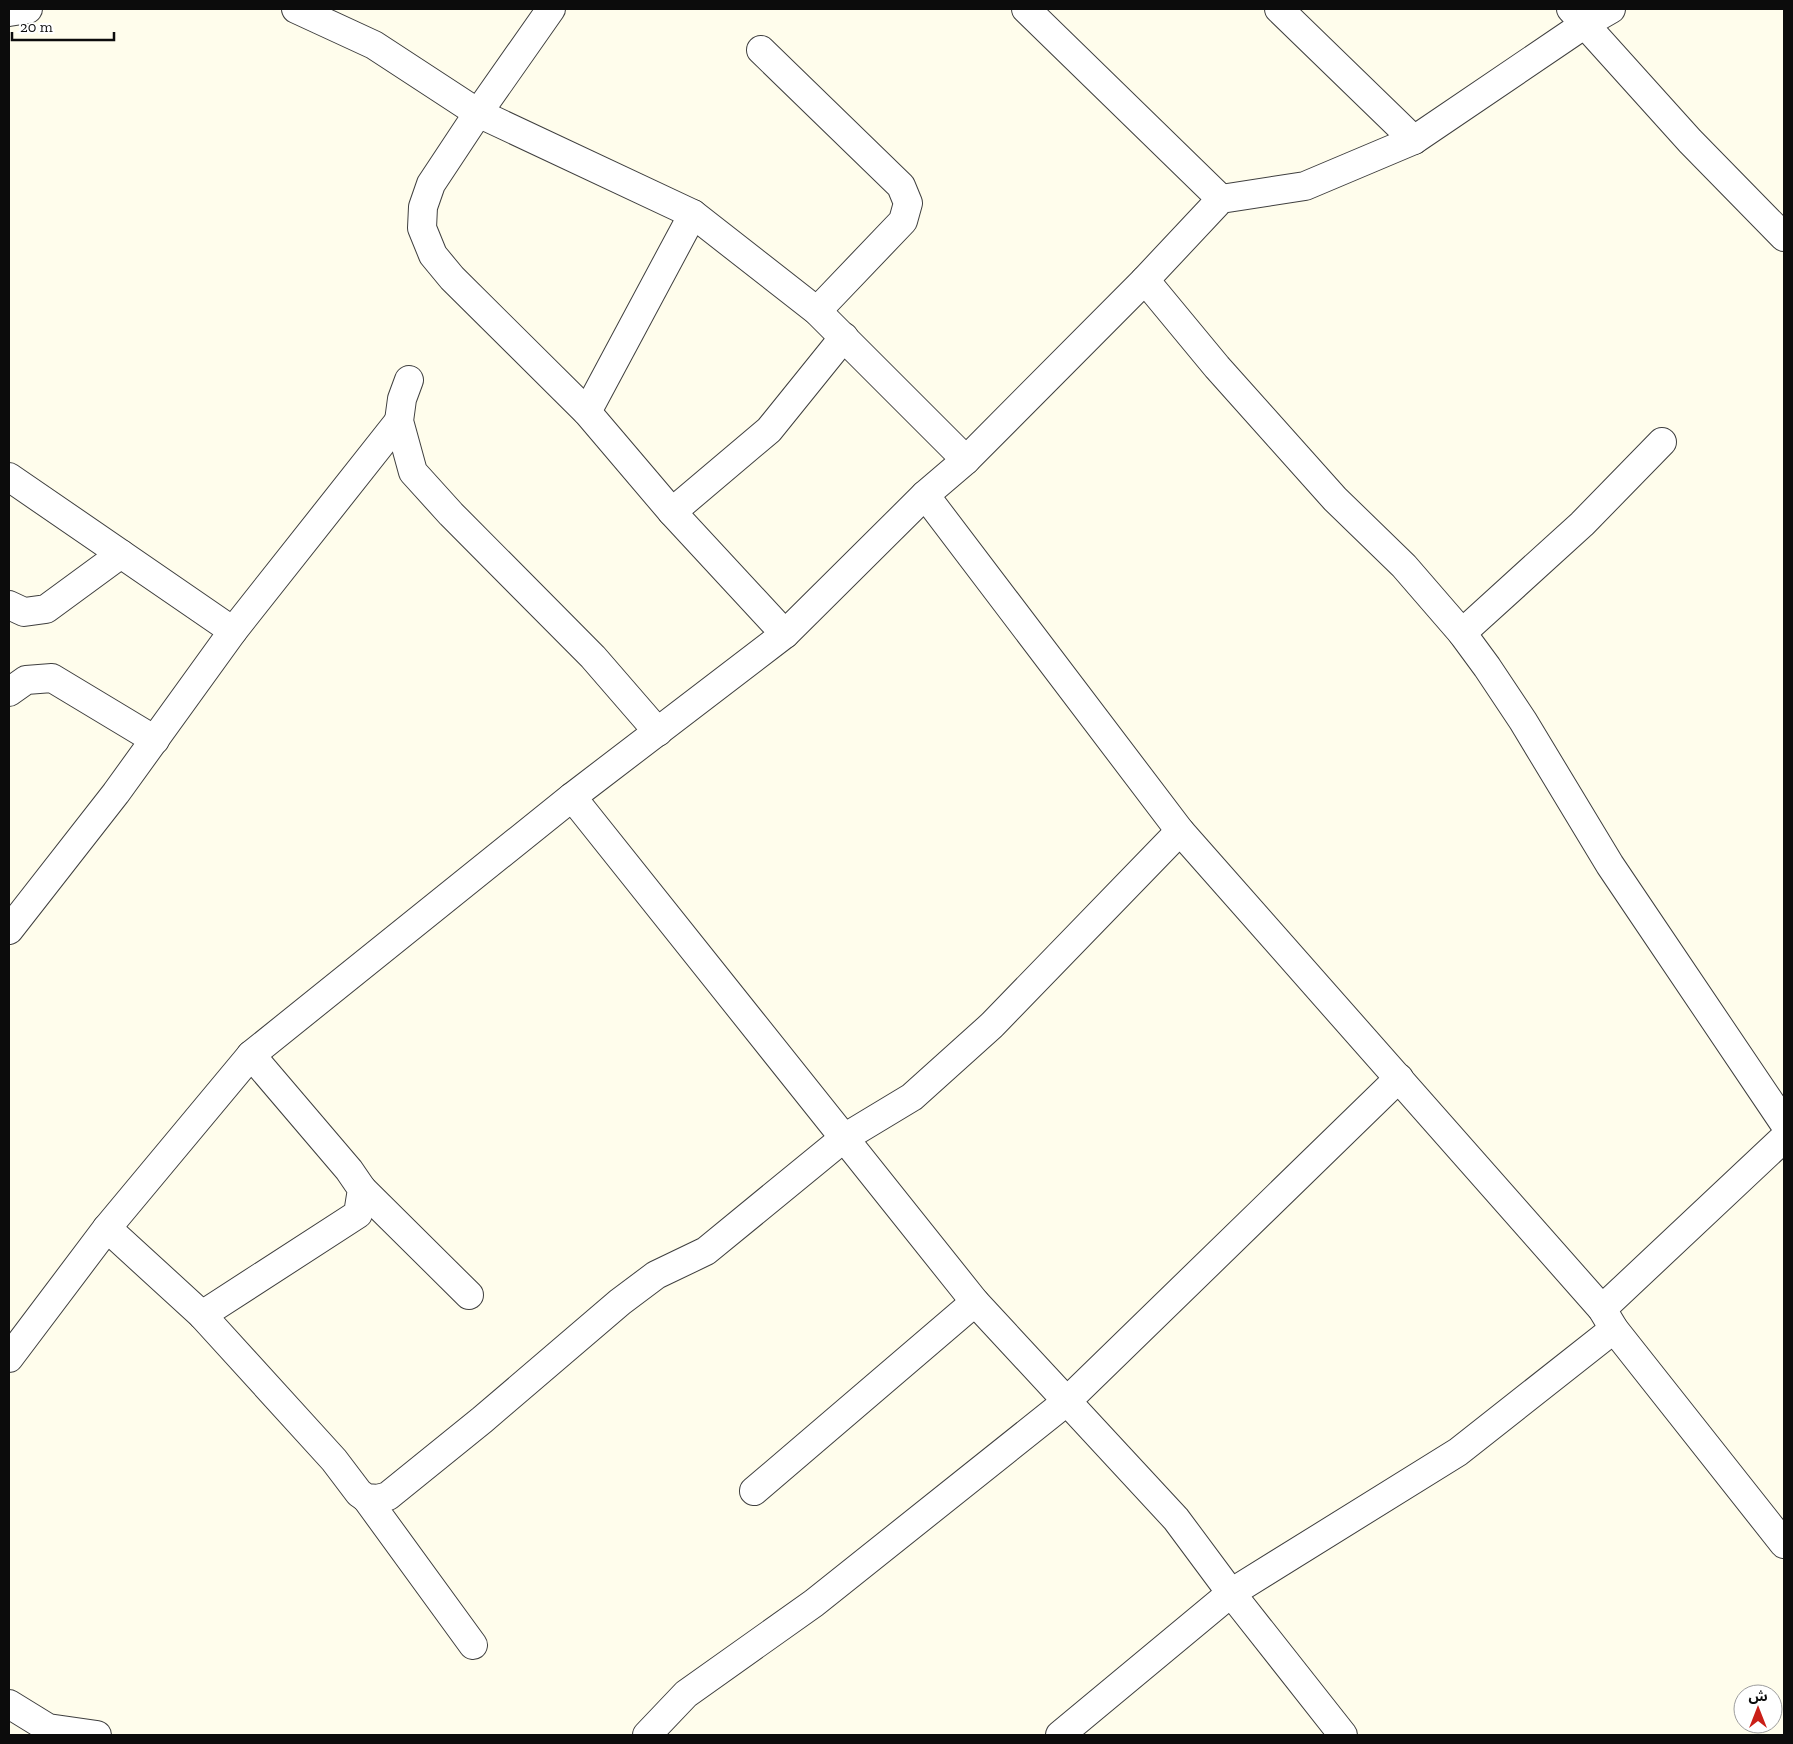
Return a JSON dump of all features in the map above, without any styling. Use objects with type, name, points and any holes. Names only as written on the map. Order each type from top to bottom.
[{"type":"street","points":[[9,12],[28,9]]},
{"type":"street","points":[[296,9],[374,44],[478,112],[693,214],[816,311],[966,460]]},
{"type":"street","points":[[551,9],[478,112],[431,184],[423,206],[422,228],[433,255],[452,278],[587,412],[672,512],[785,634]]},
{"type":"street","points":[[1026,9],[1221,199]]},
{"type":"street","points":[[1278,9],[1414,140]]},
{"type":"street","points":[[9,1358],[107,1228],[252,1055],[572,797],[785,634],[926,495],[966,460],[1145,280],[1221,199],[1305,186],[1414,140],[1578,16],[1610,9]]},
{"type":"street","points":[[1578,16],[1690,141],[1784,237]]},
{"type":"street","points":[[761,50],[901,186],[908,203],[903,221],[816,311]]},
{"type":"street","points":[[587,412],[693,214]]},
{"type":"street","points":[[1145,280],[1217,367],[1335,499],[1404,566],[1462,632],[1523,721],[1610,865],[1784,1123]]},
{"type":"street","points":[[672,512],[769,430],[844,337]]},
{"type":"street","points":[[409,380],[402,399],[399,421],[413,472],[451,514],[593,657],[658,732]]},
{"type":"street","points":[[9,930],[116,793],[233,631],[399,421]]},
{"type":"street","points":[[1462,632],[1582,524],[1662,442]]},
{"type":"street","points":[[9,477],[233,631]]},
{"type":"street","points":[[926,495],[1180,831],[1399,1078],[1608,1319],[1784,1544]]},
{"type":"street","points":[[9,605],[24,612],[46,609],[121,554]]},
{"type":"street","points":[[9,692],[26,680],[52,678],[155,740]]},
{"type":"street","points":[[572,797],[975,1302],[1176,1519],[1342,1735]]},
{"type":"street","points":[[366,1498],[378,1499],[388,1496],[482,1420],[620,1302],[656,1275],[706,1251],[844,1138],[912,1097],[992,1024],[1180,831]]},
{"type":"street","points":[[252,1055],[362,1189],[469,1295]]},
{"type":"street","points":[[647,1735],[686,1694],[814,1604],[1066,1402],[1399,1078]]},
{"type":"street","points":[[1060,1735],[1231,1593],[1458,1452],[1608,1319],[1784,1138]]},
{"type":"street","points":[[202,1315],[358,1214],[362,1189]]},
{"type":"street","points":[[107,1228],[202,1315],[334,1460],[366,1498],[473,1645]]},
{"type":"street","points":[[754,1491],[975,1302]]},
{"type":"street","points":[[9,1704],[48,1728],[82,1734]]}]
